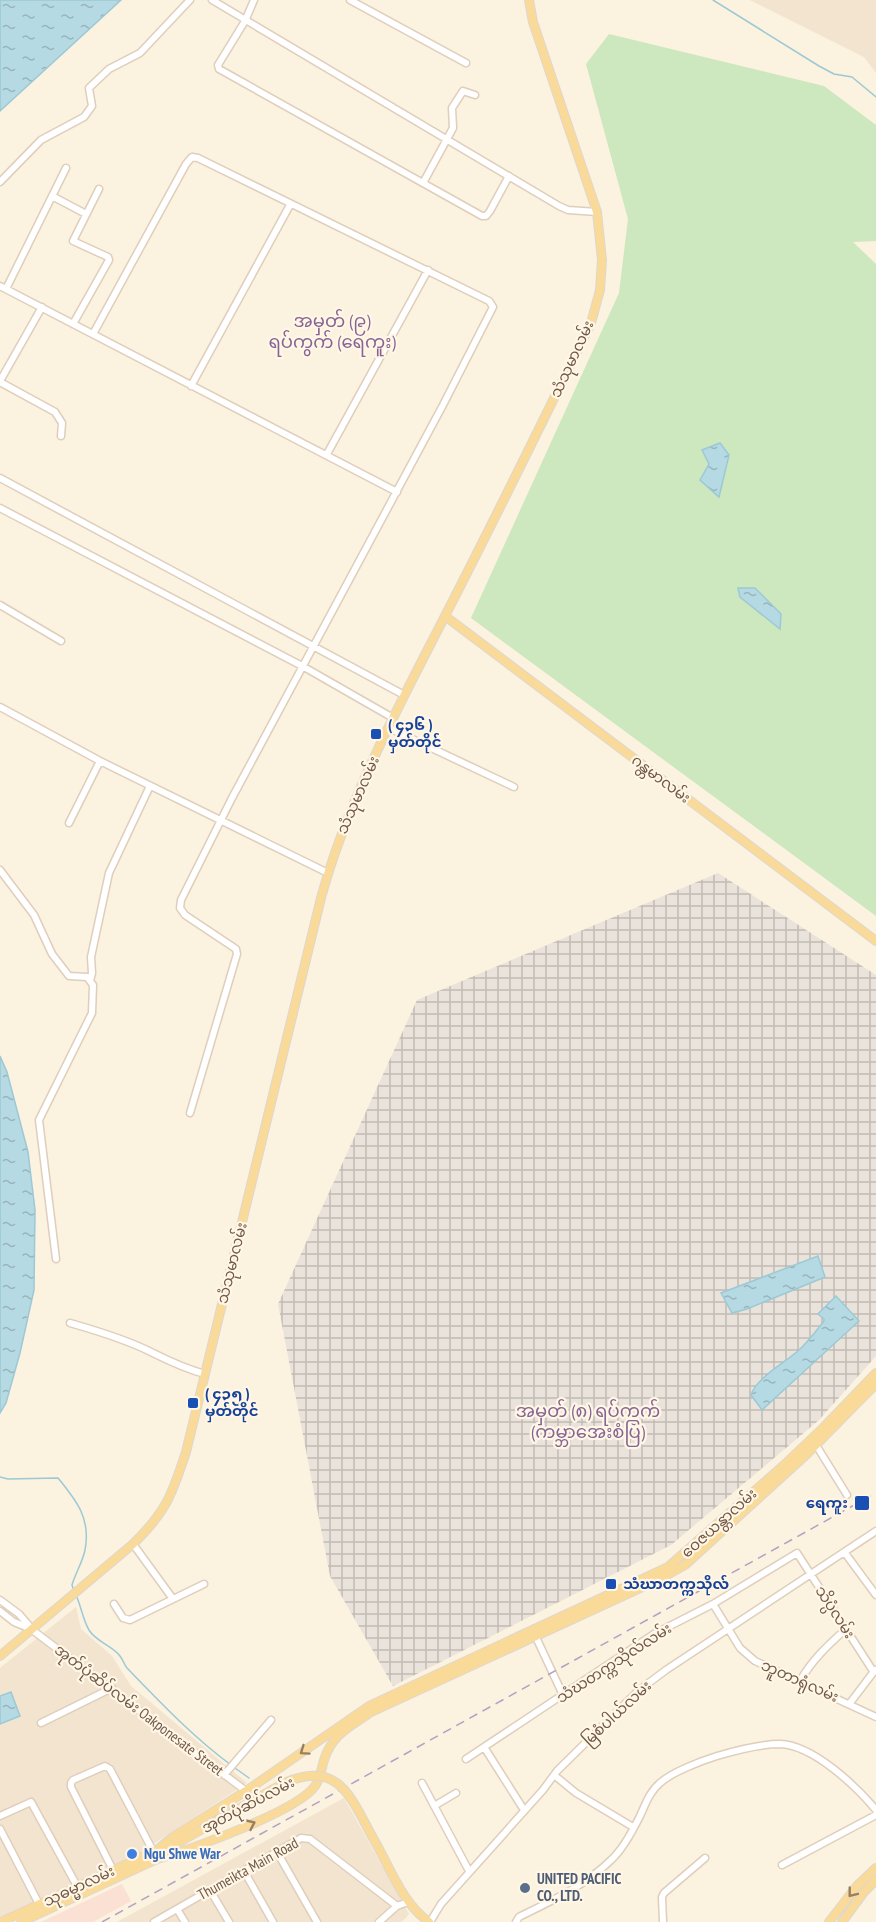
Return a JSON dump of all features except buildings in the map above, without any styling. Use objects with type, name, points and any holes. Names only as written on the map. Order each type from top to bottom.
[{"type":"main road","name":"သံသုမာလမ်း","points":[[0,1656],[133,1544],[150,1528],[170,1498],[186,1452],[328,873],[353,804],[393,718],[591,323],[600,290],[602,261],[597,212],[533,22],[529,0]]},
{"type":"main road","name":"ဂန္တမာလမ်း","points":[[445,616],[876,941]]},
{"type":"main road","name":"ဝေဇယန္တာလမ်း","points":[[370,1709],[534,1633],[655,1574],[679,1559],[808,1442],[876,1373]]},
{"type":"main road","name":"ဝေဇယန္တာလမ်း","points":[[534,1633],[660,1579],[685,1565],[816,1445],[876,1384]]},
{"type":"main road","name":"သုဓမ္မာလမ်း","points":[[1,1921],[113,1869],[155,1853],[173,1837],[370,1709]]},
{"type":"main road","name":"သုဓမ္မာလမ်း","points":[[155,1853],[178,1853],[237,1830],[304,1797],[315,1787],[326,1754],[336,1736],[370,1709]]},
{"type":"main road","name":"အုတ်ပုံဆိပ်လမ်း","points":[[172,1845],[274,1788],[307,1775],[327,1778],[348,1792],[408,1902],[429,1922]]},
{"type":"main road","name":"သုဓမ္မာလမ်း","points":[[21,1922],[172,1845]]},
{"type":"main road","points":[[819,1922],[830,1921],[856,1886],[876,1868]]},
{"type":"main road","points":[[842,1922],[876,1880]]},
{"type":"street","points":[[0,182],[41,140],[84,117],[92,106],[89,88],[109,69],[140,53],[190,0]]},
{"type":"street","points":[[212,0],[568,210],[597,212]]},
{"type":"street","points":[[254,0],[245,21],[218,65],[219,69],[482,216],[486,216],[490,211],[509,176]]},
{"type":"street","points":[[350,0],[466,63]]},
{"type":"street","points":[[423,183],[453,126],[452,108],[461,92],[475,95]]},
{"type":"street","points":[[93,334],[186,164],[192,157],[428,270],[489,302],[493,307],[315,647],[221,820],[180,904],[185,915],[236,949],[237,954],[190,1113]]},
{"type":"street","points":[[66,168],[3,287],[191,387],[327,454],[397,492]]},
{"type":"street","points":[[74,324],[109,260],[108,257],[73,241],[99,189]]},
{"type":"street","points":[[52,196],[86,214]]},
{"type":"street","points":[[191,387],[290,205]]},
{"type":"street","points":[[327,454],[428,270]]},
{"type":"street","points":[[42,307],[0,382],[55,411],[62,423],[61,436]]},
{"type":"street","points":[[0,478],[404,695]]},
{"type":"street","points":[[0,508],[304,667],[393,718]]},
{"type":"street","points":[[0,605],[61,641]]},
{"type":"street","points":[[0,707],[100,761],[328,873]]},
{"type":"street","points":[[389,728],[514,787]]},
{"type":"street","points":[[69,823],[100,761]]},
{"type":"street","points":[[90,981],[91,957],[109,873],[150,786]]},
{"type":"street","points":[[0,870],[34,915],[52,954],[69,975],[87,977],[93,985],[92,1012],[39,1120],[56,1259]]},
{"type":"street","points":[[70,1323],[98,1331],[153,1353],[187,1370],[205,1374]]},
{"type":"street","points":[[816,1445],[847,1495]]},
{"type":"street","name":"မြစံပါယ်လမ်း","points":[[429,1922],[469,1871],[554,1775],[632,1696],[666,1670],[876,1532]]},
{"type":"street","points":[[133,1544],[173,1599]]},
{"type":"street","name":"သိပ္ပံလမ်း","points":[[796,1553],[874,1670]]},
{"type":"street","name":"သံဃတက္ကသိုလ်လမ်း","points":[[466,1759],[654,1634],[713,1604],[796,1553]]},
{"type":"street","points":[[846,1553],[876,1595]]},
{"type":"street","points":[[114,1604],[123,1617],[130,1620],[204,1584]]},
{"type":"street","points":[[0,1600],[19,1614],[32,1629]]},
{"type":"street","name":"ဘူတာရုံလမ်း","points":[[713,1604],[740,1647],[755,1661],[876,1717]]},
{"type":"street","points":[[0,1611],[14,1622],[32,1629]]},
{"type":"street","name":"အုတ်ပုံဆိပ်လမ်း Oakponesate Street","points":[[32,1629],[246,1791]]},
{"type":"street","points":[[800,1681],[809,1665],[823,1649],[846,1629]]},
{"type":"street","points":[[534,1633],[563,1695]]},
{"type":"street","points":[[850,1703],[874,1670]]},
{"type":"street","points":[[41,1723],[112,1688]]},
{"type":"street","points":[[224,1775],[271,1720]]},
{"type":"street","points":[[516,1922],[519,1917],[576,1888],[612,1859],[660,1783],[699,1761],[732,1752],[780,1744],[791,1745],[837,1770],[863,1794],[876,1810]]},
{"type":"street","points":[[484,1747],[524,1810]]},
{"type":"street","points":[[113,1869],[71,1783],[105,1766],[110,1769],[155,1853]]},
{"type":"street","points":[[554,1775],[576,1793],[633,1827]]},
{"type":"street","points":[[422,1783],[469,1871]]},
{"type":"street","points":[[434,1806],[456,1793]]},
{"type":"street","points":[[0,1816],[31,1802],[77,1886]]},
{"type":"street","points":[[782,1865],[876,1815]]},
{"type":"street","points":[[0,1829],[39,1904]]},
{"type":"street","name":"Thumeikta Main Road","points":[[154,1922],[297,1840],[306,1838],[397,1906]]},
{"type":"street","points":[[277,1852],[317,1922]]},
{"type":"street","points":[[663,1922],[662,1897],[664,1893],[705,1858]]},
{"type":"street","points":[[244,1871],[273,1922]]},
{"type":"street","points":[[210,1890],[229,1922]]},
{"type":"street","points":[[379,1922],[397,1906],[408,1902]]},
{"type":"street","points":[[177,1909],[185,1922]]},
{"type":"shaded area","points":[[750,0],[876,0],[876,73],[864,57]]},
{"type":"shaded area","points":[[718,873],[876,975],[876,1356],[819,1420],[671,1545],[393,1686],[330,1576],[278,1304],[417,1000]]},
{"type":"shaded area","points":[[76,1607],[81,1629],[112,1656],[131,1686],[247,1783],[141,1852],[0,1919],[0,1668]]},
{"type":"shaded area","points":[[344,1798],[409,1914],[402,1922],[117,1922]]},
{"type":"shaded area","points":[[122,1884],[131,1901],[93,1922],[41,1922]]},
{"type":"green space","points":[[609,34],[824,86],[876,125],[876,241],[853,242],[876,264],[876,916],[471,618],[619,293],[628,219],[586,64]]},
{"type":"water","points":[[0,0],[121,0],[0,111]]},
{"type":"water","points":[[720,443],[729,455],[719,497],[700,480],[709,464],[702,450]]},
{"type":"water","points":[[738,588],[755,588],[781,614],[780,629],[740,597]]},
{"type":"water","points":[[0,1056],[7,1072],[28,1152],[35,1210],[34,1290],[20,1353],[6,1403],[0,1413]]},
{"type":"water","points":[[818,1256],[825,1277],[747,1309],[732,1313],[721,1293]]},
{"type":"water","points":[[836,1296],[859,1321],[762,1410],[751,1395],[754,1389],[765,1376],[809,1340],[824,1321],[818,1314]]},
{"type":"water","points":[[11,1692],[20,1716],[0,1724],[0,1696]]},
{"type":"waterway","points":[[713,0],[819,66],[834,74],[852,77],[876,97]]},
{"type":"waterway","points":[[0,1477],[8,1479],[58,1478],[71,1495],[81,1511],[86,1529],[84,1554],[72,1585],[74,1591]]},
{"type":"waterway","points":[[76,1595],[85,1622],[92,1634],[117,1652],[127,1668],[164,1706],[231,1765]]},
{"type":"waterway","points":[[235,1768],[249,1778]]},
{"type":"railway","points":[[102,1922],[876,1493]]},
{"type":"place","name":"( ၄၃၆ ) မှတ်တိုင်","points":[[376,734]]},
{"type":"place","name":"( ၄၃၅ ) မှတ်တိုင်","points":[[193,1403]]},
{"type":"place","name":"ရေကူး","points":[[862,1503]]},
{"type":"place","name":"သံဃာတက္ကသိုလ်","points":[[611,1584]]},
{"type":"place","name":"Ngu Shwe War","points":[[132,1854]]},
{"type":"place","name":"UNITED PACIFIC CO., LTD.","points":[[525,1888]]},
{"type":"district","name":"အမှတ် (၉) ရပ်ကွက် (ရေကူး)","points":[[332,331]]},
{"type":"district","name":"အမှတ် (၈) ရပ်ကွက် (ကမ္ဘာအေးစံပြ)","points":[[588,1421]]}]
